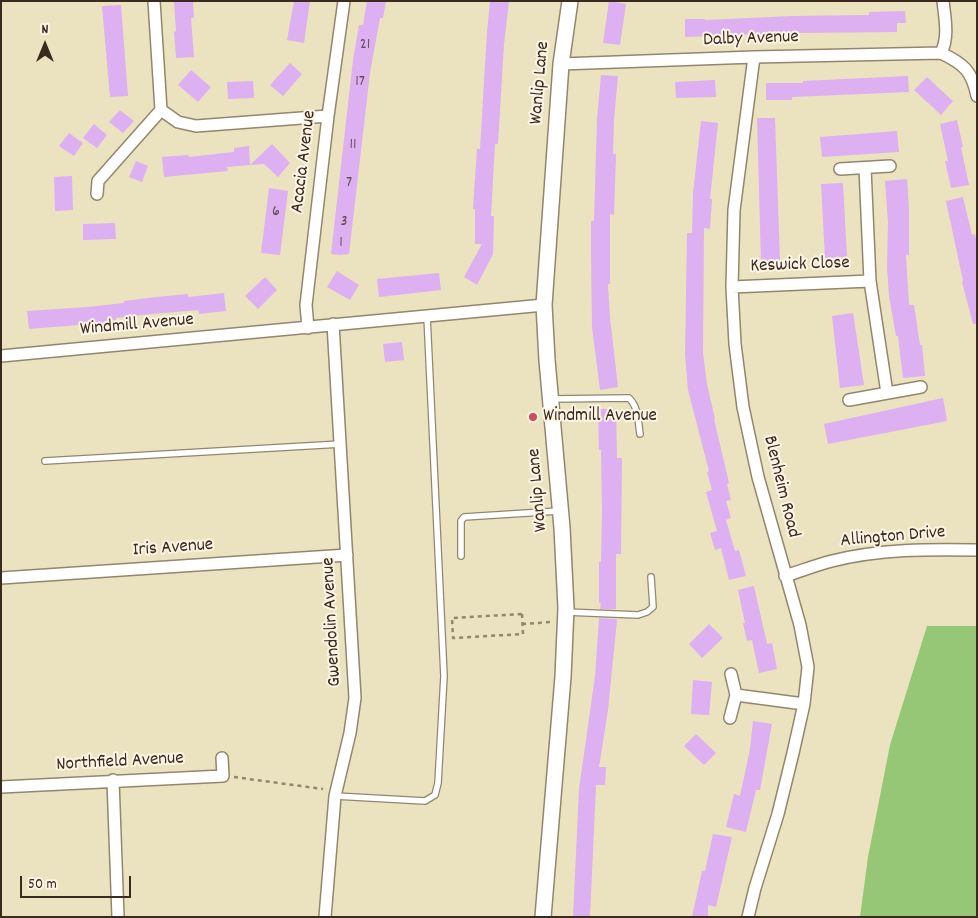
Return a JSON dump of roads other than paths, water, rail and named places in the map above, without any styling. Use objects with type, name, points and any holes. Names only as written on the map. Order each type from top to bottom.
[{"type":"street","points":[[97,194],[96,175],[161,110],[154,1]]},
{"type":"street","name":"Acacia Avenue","points":[[308,328],[306,305],[328,116],[344,1]]},
{"type":"street","name":"Wanlip Lane","points":[[543,917],[563,677],[566,617],[561,511],[544,305],[561,64],[570,1]]},
{"type":"street","points":[[943,1],[946,34],[945,46],[941,54],[956,61],[968,71],[975,86],[977,96]]},
{"type":"street","name":"Dalby Avenue","points":[[561,64],[754,57],[941,54]]},
{"type":"street","name":"Blenheim Road","points":[[748,917],[778,814],[804,704],[808,667],[800,625],[758,477],[743,407],[735,344],[732,286],[734,210],[754,57]]},
{"type":"street","points":[[161,110],[178,122],[196,126],[328,116]]},
{"type":"street","points":[[840,169],[890,166]]},
{"type":"street","name":"Keswick Close","points":[[864,168],[870,281],[887,393]]},
{"type":"street","name":"Keswick Close","points":[[732,286],[870,281]]},
{"type":"street","name":"Windmill Avenue","points":[[1,356],[544,305]]},
{"type":"street","name":"Gwendolin Avenue","points":[[325,917],[336,794],[350,733],[354,698],[333,324]]},
{"type":"street","points":[[848,400],[921,387]]},
{"type":"street","name":"Allington Drive","points":[[785,576],[834,561],[873,554],[905,550],[977,550]]},
{"type":"street","name":"Iris Avenue","points":[[1,578],[347,554]]},
{"type":"street","points":[[730,718],[736,694],[731,674]]},
{"type":"street","points":[[736,694],[804,704]]},
{"type":"street","name":"Northfield Avenue","points":[[1,787],[223,776],[222,758]]},
{"type":"street","points":[[113,780],[118,917]]},
{"type":"lane","points":[[336,794],[425,801],[435,795],[438,783],[444,676],[427,316]]},
{"type":"lane","points":[[551,400],[629,398],[634,403],[640,434]]},
{"type":"lane","points":[[46,462],[341,444]]},
{"type":"lane","points":[[462,556],[461,520],[464,517],[561,511]]},
{"type":"lane","points":[[566,617],[628,615],[647,612],[653,607],[651,577]]},
{"type":"place","name":"Windmill Avenue","points":[[533,417]]}]
